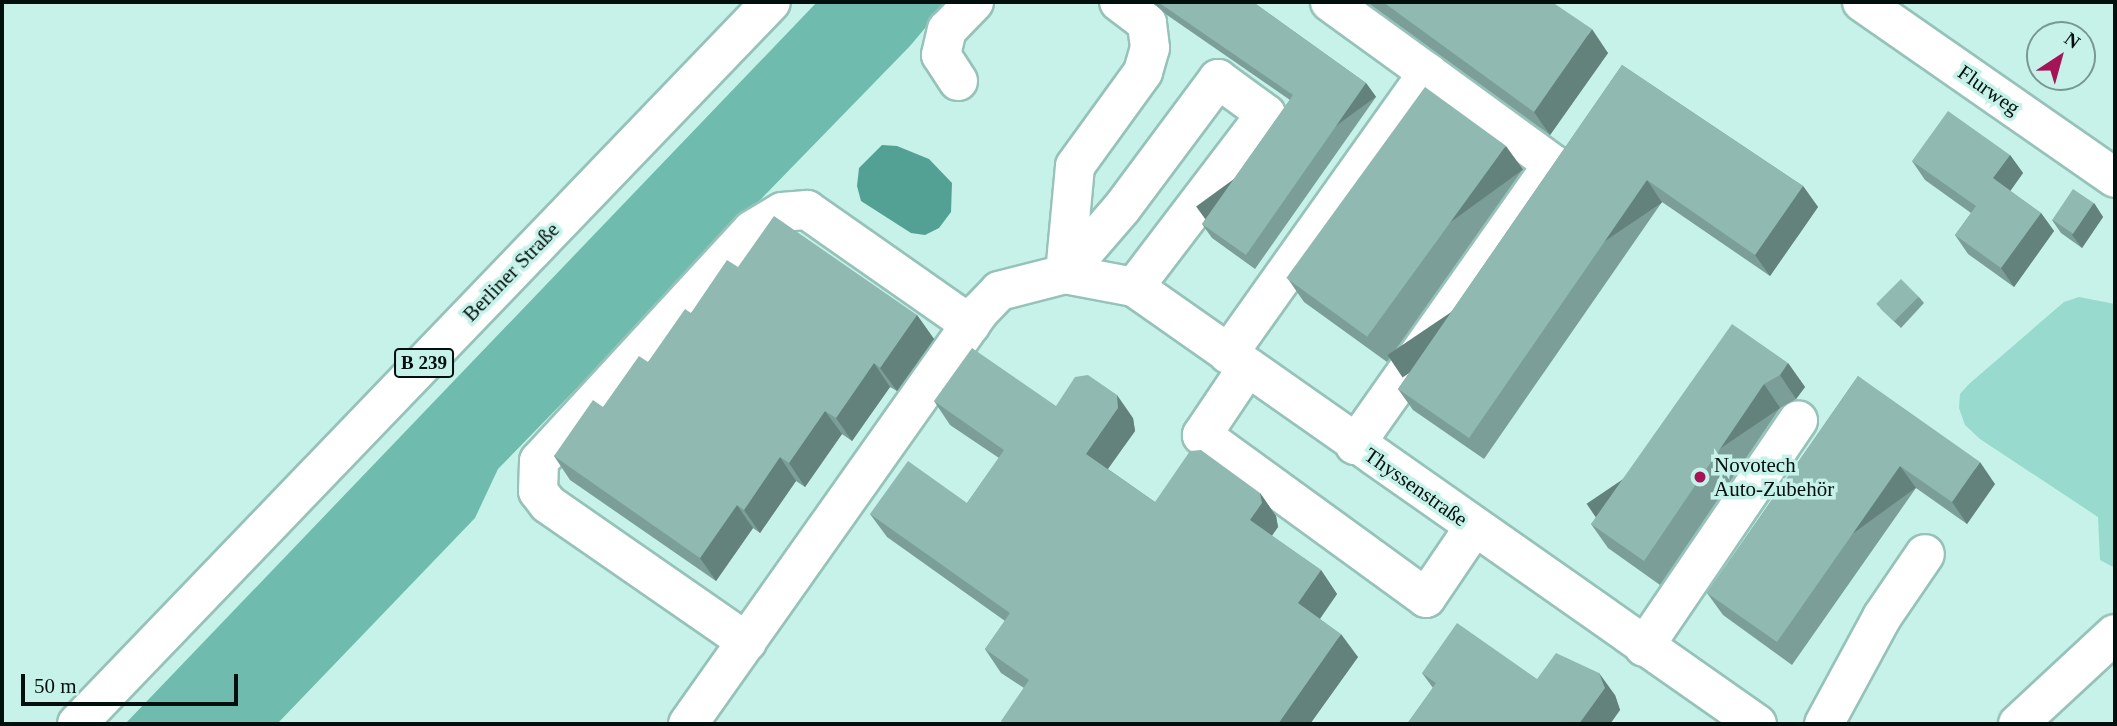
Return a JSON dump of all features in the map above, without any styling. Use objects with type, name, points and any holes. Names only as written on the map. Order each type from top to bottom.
[{"type":"street","name":"Berliner Straße","points":[[77,724],[771,2]]},
{"type":"street","points":[[958,80],[941,55],[947,30],[974,2]]},
{"type":"street","points":[[1065,274],[1075,166],[1143,72],[1150,48],[1147,23],[1119,2]]},
{"type":"street","points":[[1330,2],[1553,164],[1355,445]]},
{"type":"street","name":"Flurweg","points":[[1862,2],[2115,178]]},
{"type":"street","points":[[1428,73],[1238,361],[1202,435],[1426,598],[1474,527]]},
{"type":"street","points":[[688,724],[971,325],[999,291],[1065,274],[1122,208],[1218,79],[1266,114],[1134,288]]},
{"type":"street","points":[[747,642],[548,504],[538,491],[540,461],[751,230],[782,212],[807,210],[971,325]]},
{"type":"street","name":"Thyssenstraße","points":[[1065,274],[1134,288],[1757,724]]},
{"type":"street","points":[[1644,647],[1797,420]]},
{"type":"street","points":[[1824,724],[1882,617],[1925,554]]},
{"type":"street","points":[[2018,724],[2115,634]]},
{"type":"shaded area","points":[[817,2],[947,2],[910,46],[498,469],[475,518],[277,724],[125,724]]},
{"type":"shaded area","points":[[882,145],[897,146],[929,159],[952,183],[951,212],[939,228],[925,235],[911,233],[861,201],[857,186],[859,168]]},
{"type":"shaded area","points":[[2079,297],[2115,304],[2115,568],[2100,560],[2098,517],[1980,439],[1965,425],[1959,408],[1960,394],[1969,384],[2064,302]]},
{"type":"building","points":[[1158,2],[1253,2],[1366,83],[1246,255],[1202,224],[1293,95]]},
{"type":"building","points":[[1383,2],[1552,2],[1592,29],[1534,112]]},
{"type":"building","points":[[1622,65],[1803,186],[1755,255],[1647,180],[1469,438],[1398,389]]},
{"type":"building","points":[[1425,87],[1506,146],[1367,337],[1286,278]]},
{"type":"building","points":[[1948,111],[2010,155],[1993,178],[2041,213],[2001,268],[1955,235],[1976,206],[1912,161]]},
{"type":"building","points":[[2073,189],[2094,203],[2073,234],[2052,220]]},
{"type":"building","points":[[774,216],[917,315],[880,368],[874,363],[836,418],[825,411],[789,463],[780,457],[744,510],[737,505],[700,558],[554,456],[593,400],[603,407],[639,356],[648,362],[685,309],[691,313],[727,260],[738,267]]},
{"type":"building","points":[[1901,279],[1919,297],[1894,321],[1876,304]]},
{"type":"building","points":[[1732,324],[1788,363],[1780,375],[1764,384],[1644,561],[1591,524]]},
{"type":"building","points":[[972,348],[1056,406],[1075,377],[1088,375],[1117,395],[1118,408],[1086,454],[1155,502],[1190,451],[1201,450],[1260,493],[1262,503],[1250,520],[1321,570],[1298,603],[1341,634],[1278,724],[1002,724],[1001,721],[1029,680],[985,649],[1010,613],[870,514],[908,461],[967,503],[1004,450],[934,401]]},
{"type":"building","points":[[1858,376],[1980,462],[1952,502],[1900,466],[1777,642],[1707,593]]},
{"type":"building","points":[[1457,623],[1537,679],[1556,653],[1599,673],[1605,688],[1579,724],[1407,724],[1436,683],[1422,673]]},
{"type":"place","name":"Novotech Auto-Zubehör","points":[[1700,477]]}]
